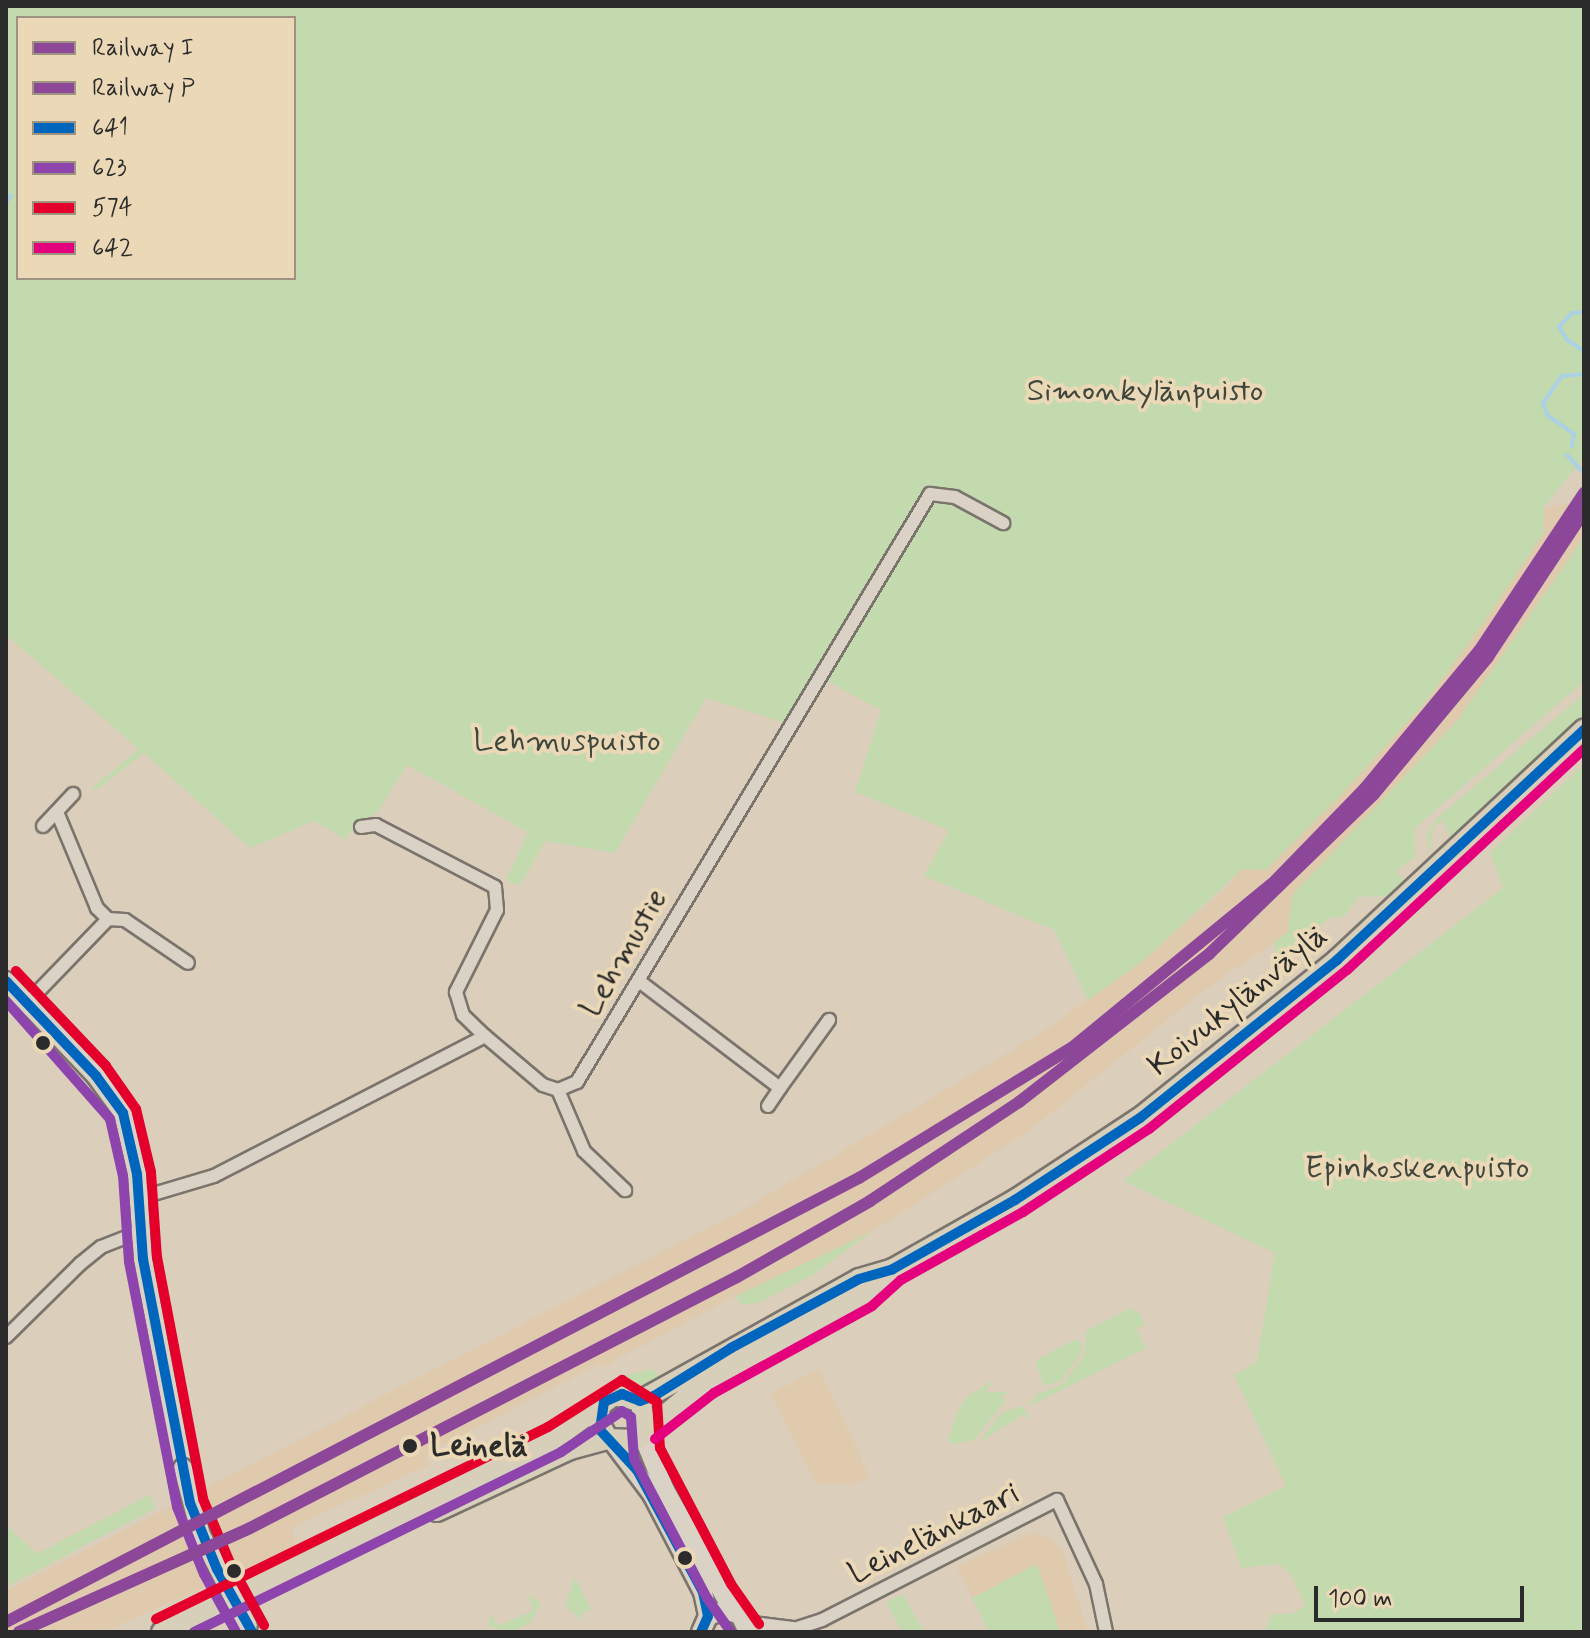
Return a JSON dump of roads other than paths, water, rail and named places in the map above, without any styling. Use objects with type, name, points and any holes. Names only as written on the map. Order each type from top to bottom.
[{"type":"main road","name":"Koivukylänväylä","points":[[398,1521],[436,1511],[570,1449],[611,1440],[627,1443],[706,1381],[865,1294],[893,1269],[1015,1200],[1140,1118],[1234,1048],[1584,730]]},
{"type":"main road","points":[[6,981],[116,1098],[140,1198],[139,1232],[183,1468],[201,1535],[250,1629]]},
{"type":"main road","name":"Koivukylänväylä","points":[[162,1632],[398,1521],[555,1439],[622,1394],[640,1401],[859,1279],[893,1269]]},
{"type":"main road","points":[[600,1407],[598,1421],[652,1494],[703,1592],[705,1624],[742,1622],[665,1490],[644,1431],[647,1417],[640,1401]]},
{"type":"street","name":"Lehmustie","points":[[558,1090],[582,1076],[930,494],[955,497],[1003,523]]},
{"type":"street","points":[[43,826],[73,794]]},
{"type":"street","points":[[57,812],[97,908],[108,919],[125,920],[188,963]]},
{"type":"street","points":[[361,827],[376,825],[495,887],[497,910],[456,992],[458,1008],[485,1036],[543,1085],[558,1090],[584,1151],[625,1190]]},
{"type":"street","points":[[27,1003],[108,919]]},
{"type":"street","points":[[639,981],[780,1088]]},
{"type":"street","points":[[768,1106],[829,1020]]},
{"type":"street","points":[[140,1198],[214,1176],[485,1036]]},
{"type":"street","points":[[6,1337],[101,1247],[139,1232]]},
{"type":"street","name":"Leinelänkaari","points":[[742,1622],[789,1630],[822,1620],[1057,1500],[1096,1584],[1106,1632]]},
{"type":"waterway","points":[[6,203],[11,195]]},
{"type":"waterway","points":[[1584,312],[1572,313],[1559,327],[1567,340],[1584,351]]},
{"type":"waterway","points":[[1572,446],[1574,434],[1547,415],[1543,403],[1562,376],[1584,374]]},
{"type":"waterway","points":[[1567,455],[1584,473]]},
{"type":"waterway","points":[[1584,646],[1584,660]]},
{"type":"rail line","name":"I","points":[[6,1622],[859,1178],[1073,1047],[1276,880],[1366,787],[1479,651],[1584,493]]},
{"type":"rail line","name":"P","points":[[19,1632],[250,1528],[737,1277],[870,1201],[1019,1102],[1209,954],[1374,794],[1488,657],[1584,512]]},
{"type":"place","name":"Leinelä","points":[[410,1446]]},
{"type":"park label","name":"Simonkylänpuisto","points":[[1145,391]]},
{"type":"park label","name":"Lehmuspuisto","points":[[567,741]]},
{"type":"park label","name":"Epinkoskenpuisto","points":[[1417,1168]]}]
